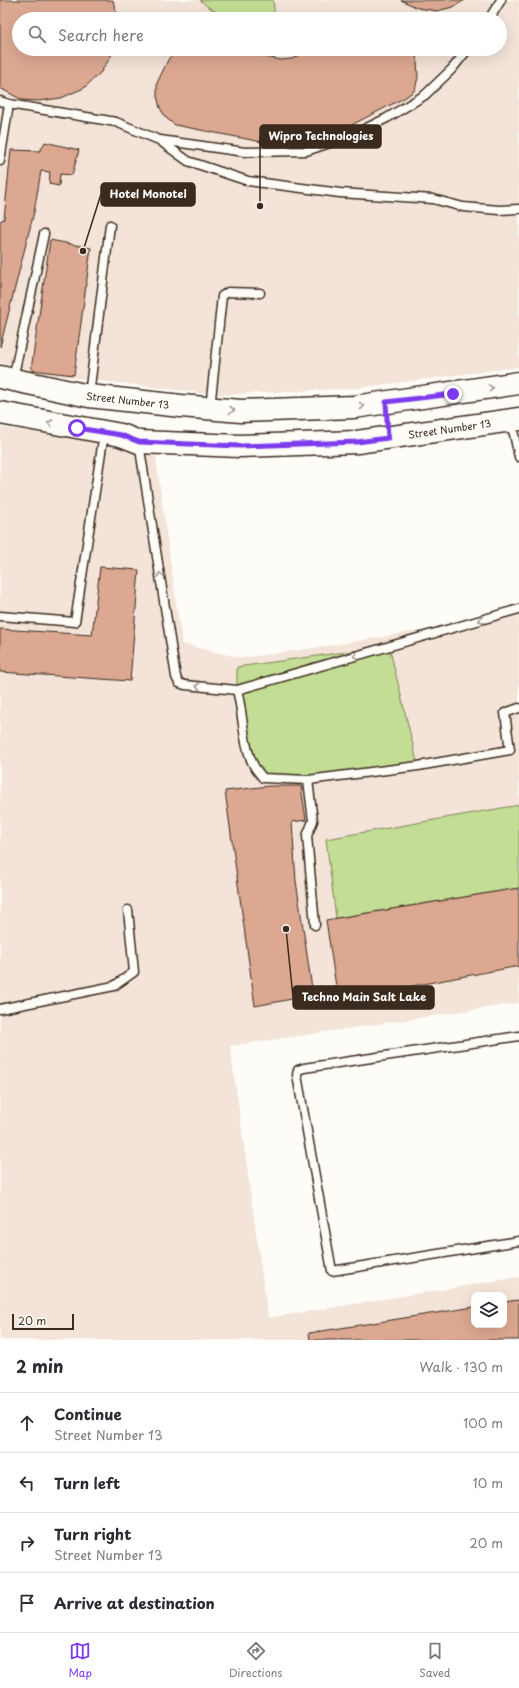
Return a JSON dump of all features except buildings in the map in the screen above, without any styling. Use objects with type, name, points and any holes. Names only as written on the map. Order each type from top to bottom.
[{"type":"main road","name":"Street Number 13","points":[[7,378],[89,396],[241,411],[354,407],[519,383]]},
{"type":"main road","points":[[386,402],[388,438]]},
{"type":"main road","name":"Street Number 13","points":[[0,413],[121,435],[139,442],[240,446],[357,442],[515,420]]},
{"type":"lane","points":[[493,12],[501,0]]},
{"type":"lane","points":[[159,140],[245,152],[306,151],[348,137],[387,118],[425,95],[452,69],[462,56]]},
{"type":"lane","points":[[0,101],[9,104],[116,122],[159,140],[188,161],[248,181],[340,193],[433,199],[463,206],[499,210],[519,209]]},
{"type":"lane","points":[[0,161],[9,104]]},
{"type":"lane","points":[[89,396],[110,225]]},
{"type":"lane","points":[[7,378],[44,234]]},
{"type":"lane","points":[[210,408],[222,296],[228,292],[260,293]]},
{"type":"lane","points":[[515,420],[519,457]]},
{"type":"lane","points":[[0,616],[74,622],[104,432]]},
{"type":"lane","points":[[139,442],[176,677],[179,683],[185,685],[237,690],[519,610]]},
{"type":"lane","points":[[237,690],[242,708],[246,739],[253,766],[264,778],[308,780],[418,766],[510,750],[511,746],[505,712],[519,708]]},
{"type":"lane","points":[[308,780],[313,821],[307,836],[315,925]]},
{"type":"lane","points":[[0,1009],[114,986],[134,972],[128,910]]},
{"type":"lane","points":[[519,1036],[304,1068],[298,1070],[297,1075],[332,1271],[519,1241]]},
{"type":"shaded area","points":[[0,0],[519,0],[519,367],[357,388],[218,395],[35,373],[0,363]]},
{"type":"shaded area","points":[[0,427],[155,452],[182,644],[241,658],[321,647],[519,614],[519,1003],[230,1046],[268,1318],[519,1277],[519,1340],[0,1340]]},
{"type":"green space","points":[[200,0],[273,0],[274,12],[217,12]]},
{"type":"green space","points":[[389,646],[418,766],[308,780],[263,778],[253,766],[237,690],[237,667]]},
{"type":"green space","points":[[519,805],[519,888],[336,918],[326,839]]},
{"type":"place","name":"Wipro Technologies","points":[[260,206]]},
{"type":"place","name":"Hotel Monotel","points":[[83,251]]},
{"type":"place","name":"Techno Main Salt Lake","points":[[286,929]]},
{"type":"route","points":[[77,428],[121,435],[139,442],[240,446],[357,442],[388,438],[386,402],[453,394]]}]
